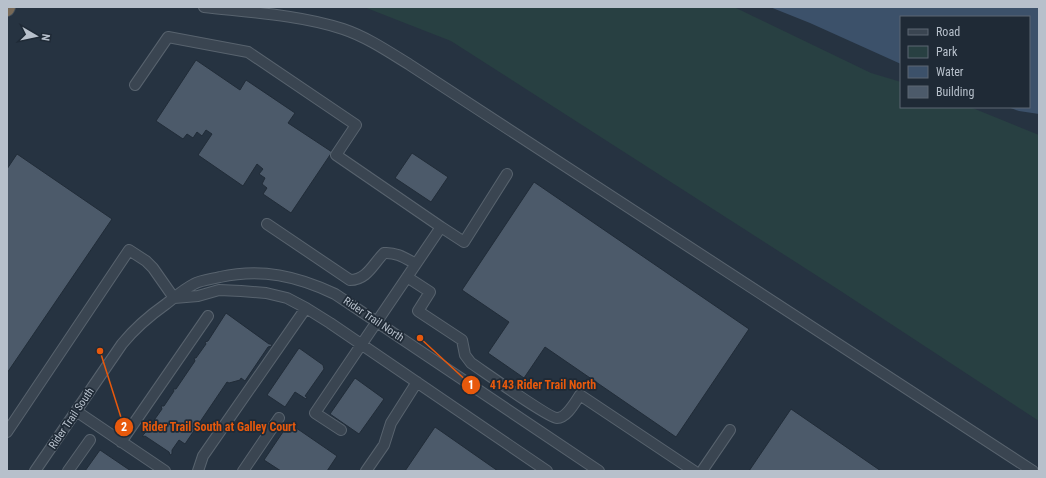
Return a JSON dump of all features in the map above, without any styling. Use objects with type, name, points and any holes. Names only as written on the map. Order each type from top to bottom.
[{"type":"street","points":[[204,7],[313,21],[344,29],[374,43],[1033,471]]},
{"type":"street","points":[[135,85],[168,37],[248,52],[356,125],[336,155],[464,242],[507,174]]},
{"type":"street","points":[[267,224],[350,280],[359,279],[365,275],[384,253],[402,256],[416,264]]},
{"type":"street","points":[[341,430],[315,413],[440,227]]},
{"type":"street","points":[[7,432],[129,250],[146,261],[174,298]]},
{"type":"street","name":"Rider Trail North","points":[[190,292],[194,284],[235,274],[256,272],[277,274],[314,284],[335,294],[599,471]]},
{"type":"street","points":[[407,277],[430,292],[418,310],[462,340],[465,355],[472,363],[538,408],[557,418],[564,416],[580,395],[694,471]]},
{"type":"street","points":[[190,292],[198,296],[219,290],[241,290],[266,293],[287,298],[306,308],[361,344],[547,471]]},
{"type":"street","name":"Rider Trail South","points":[[35,471],[122,344],[132,332],[145,319],[174,298],[190,292]]},
{"type":"street","points":[[198,471],[203,456],[306,308]]},
{"type":"street","points":[[121,442],[208,316]]},
{"type":"street","points":[[366,471],[384,445],[391,423],[417,382]]},
{"type":"street","points":[[524,420],[530,402]]},
{"type":"street","points":[[524,420],[538,408]]},
{"type":"street","points":[[76,411],[165,471]]},
{"type":"street","points":[[243,471],[279,418]]},
{"type":"street","points":[[702,471],[730,430]]},
{"type":"street","points":[[68,471],[90,440]]},
{"type":"green space","points":[[364,7],[734,7],[871,73],[900,82],[900,108],[972,108],[1039,135],[1039,421],[833,286],[451,41]]},
{"type":"water","points":[[770,7],[1039,7],[1039,114],[1019,111],[1011,108],[1030,108],[1030,16],[900,16],[900,64],[810,23]]},
{"type":"building","points":[[196,60],[240,90],[246,80],[295,113],[288,123],[332,152],[291,213],[263,194],[267,188],[262,184],[265,178],[259,174],[263,169],[257,164],[243,186],[198,155],[212,134],[206,130],[202,136],[197,132],[193,138],[187,134],[183,139],[156,121]]},
{"type":"building","points":[[412,153],[448,177],[431,202],[395,178]]},
{"type":"building","points":[[17,154],[112,219],[7,373],[7,169]]},
{"type":"building","points":[[534,182],[749,329],[676,437],[545,347],[524,378],[488,353],[509,322],[462,290]]},
{"type":"building","points":[[226,313],[272,346],[268,347],[245,381],[241,378],[240,380],[229,383],[227,382],[185,444],[179,440],[172,450],[172,454],[170,455],[169,452],[145,436],[143,437],[143,435],[162,409],[161,406],[164,406],[174,391],[173,389],[176,389],[195,361],[194,358],[196,358],[206,344],[205,342],[208,341]]},
{"type":"building","points":[[299,348],[323,365],[324,369],[305,396],[307,397],[306,399],[295,392],[285,407],[267,395]]},
{"type":"building","points":[[355,378],[384,399],[359,434],[330,414]]},
{"type":"building","points":[[791,409],[881,471],[749,471]]},
{"type":"building","points":[[289,423],[337,456],[327,471],[281,471],[264,460]]},
{"type":"building","points":[[435,427],[498,471],[405,471]]},
{"type":"building","points":[[100,450],[131,471],[85,471]]},
{"type":"place","name":"4143 Rider Trail North","points":[[420,338]]},
{"type":"place","name":"Rider Trail South at Galley Court","points":[[100,351]]}]
